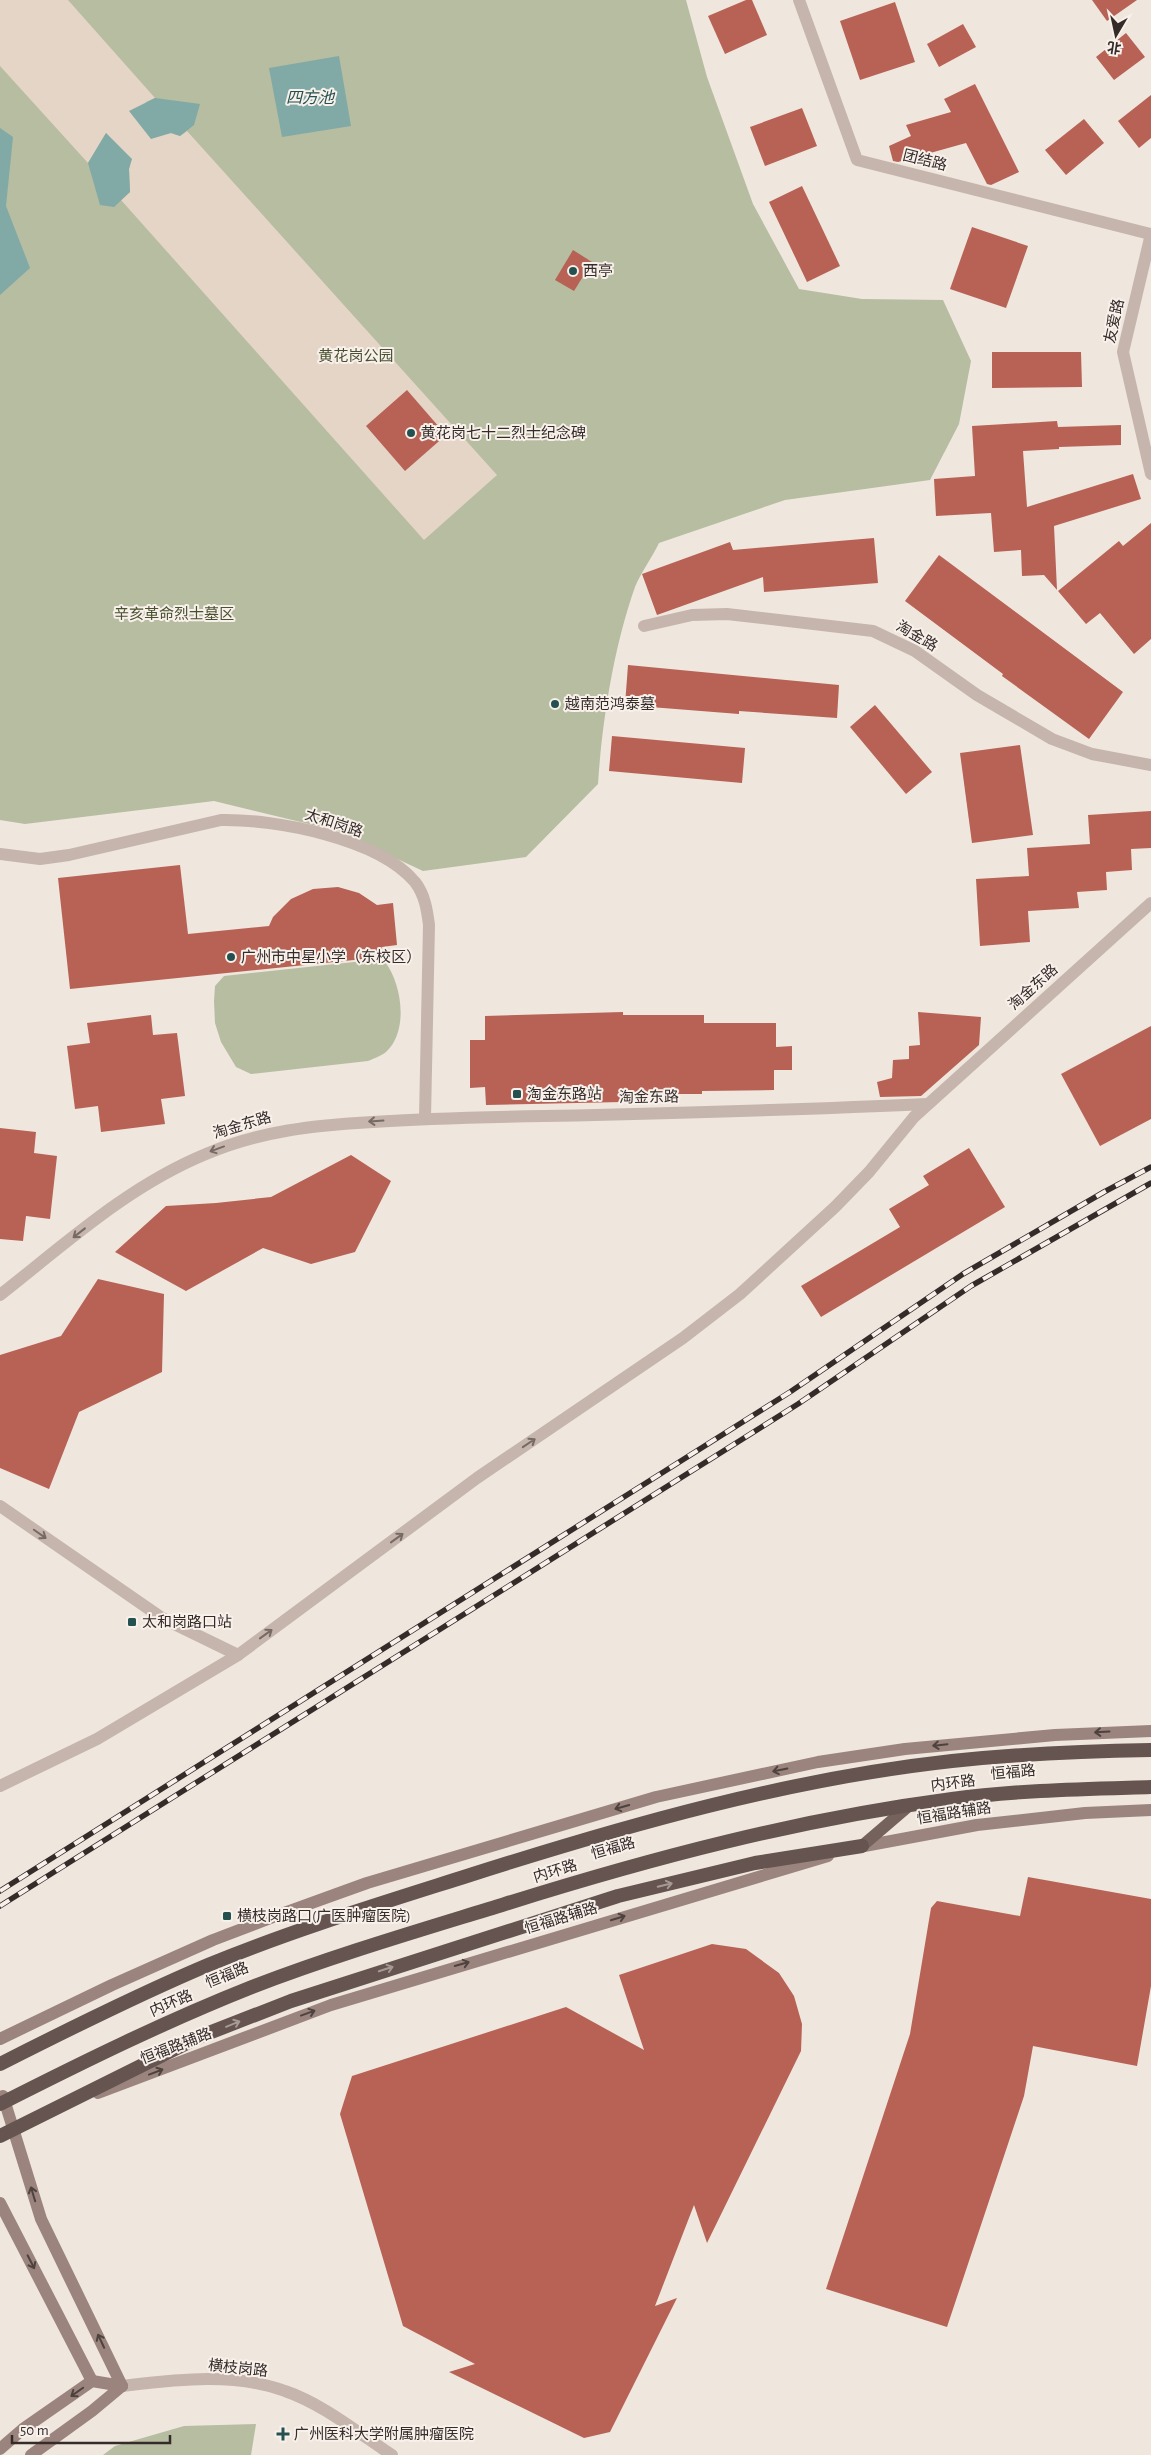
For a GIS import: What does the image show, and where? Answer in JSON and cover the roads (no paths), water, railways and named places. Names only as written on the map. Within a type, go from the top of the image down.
[{"type":"highway","name":"内环路","points":[[0,2065],[145,1992],[259,1946],[343,1916],[646,1821],[736,1799],[829,1780],[950,1761],[1071,1751],[1151,1750]]},
{"type":"highway","name":"内环路","points":[[1,2099],[145,2032],[254,1987],[441,1924],[687,1850],[845,1815],[954,1799],[1058,1789],[1151,1787]]},
{"type":"highway","points":[[0,2135],[201,2036],[291,2000],[618,1896],[755,1863],[862,1846]]},
{"type":"main road","points":[[0,2039],[146,1970],[281,1914],[367,1883],[656,1797],[818,1762],[905,1749],[1046,1735],[1151,1730]]},
{"type":"main road","name":"恒福路","points":[[0,2065],[170,1986],[280,1942],[518,1864],[686,1816],[778,1794],[925,1769],[1060,1756],[1151,1754]]},
{"type":"main road","name":"恒福路","points":[[1,2099],[154,2023],[246,1985],[364,1942],[595,1870],[701,1841],[781,1823],[916,1800],[1047,1785],[1151,1783]]},
{"type":"main road","points":[[862,1846],[916,1800]]},
{"type":"main road","name":"恒福路辅路","points":[[0,2135],[87,2097],[331,2005],[862,1846],[977,1825],[1085,1813],[1151,1810]]},
{"type":"main road","points":[[1,2099],[13,2128],[41,2220],[122,2386],[92,2411],[31,2455]]},
{"type":"main road","points":[[0,2203],[92,2381],[23,2429],[0,2449]]},
{"type":"main road","name":"横枝岗路","points":[[92,2381],[122,2386]]},
{"type":"street","name":"团结路","points":[[799,0],[857,160],[1151,234]]},
{"type":"street","name":"友爱路","points":[[1151,234],[1123,352],[1151,474]]},
{"type":"street","name":"淘金路","points":[[644,626],[692,615],[727,614],[874,631],[915,651],[977,695],[1052,739],[1092,754],[1151,765]]},
{"type":"street","name":"太和岗路","points":[[0,854],[40,859],[221,820],[240,820],[294,827],[324,834],[390,860],[416,884],[425,902],[429,925],[425,1118]]},
{"type":"street","name":"淘金东路","points":[[0,1295],[137,1189],[207,1153],[250,1138],[286,1129],[425,1118],[761,1111],[928,1104],[1151,903]]},
{"type":"street","points":[[0,1786],[97,1739],[238,1655],[477,1478],[684,1338],[740,1294],[835,1207],[870,1172],[914,1117],[928,1104]]},
{"type":"street","points":[[0,1506],[162,1618],[238,1655]]},
{"type":"street","name":"横枝岗路","points":[[122,2386],[170,2380],[236,2381],[284,2390],[308,2401],[392,2455]]},
{"type":"water","name":"四方池","points":[[339,56],[351,126],[282,137],[269,68]]},
{"type":"water","points":[[155,98],[200,104],[194,125],[180,136],[171,133],[151,139],[129,111]]},
{"type":"water","points":[[0,128],[13,137],[6,206],[30,268],[0,295]]},
{"type":"water","points":[[106,133],[132,159],[129,169],[130,192],[114,207],[100,205],[88,163]]},
{"type":"railway","points":[[0,1891],[790,1392],[963,1274],[1104,1192],[1151,1167]]},
{"type":"railway","points":[[0,1906],[798,1404],[971,1286],[1151,1183]]},
{"type":"place","name":"西亭","points":[[573,271]]},
{"type":"place","name":"黄花岗七十二烈士纪念碑","points":[[411,433]]},
{"type":"place","name":"越南范鸿泰墓","points":[[555,704]]},
{"type":"place","name":"广州市中星小学（东校区）","points":[[231,957]]},
{"type":"place","name":"淘金东路站","points":[[517,1094]]},
{"type":"place","name":"太和岗路口站","points":[[132,1622]]},
{"type":"place","name":"横枝岗路口(广医肿瘤医院)","points":[[227,1916]]},
{"type":"place","name":"广州医科大学附属肿瘤医院","points":[[283,2434]]},
{"type":"park label","name":"黄花岗公园","points":[[356,356]]},
{"type":"park label","name":"辛亥革命烈士墓区","points":[[174,614]]}]
